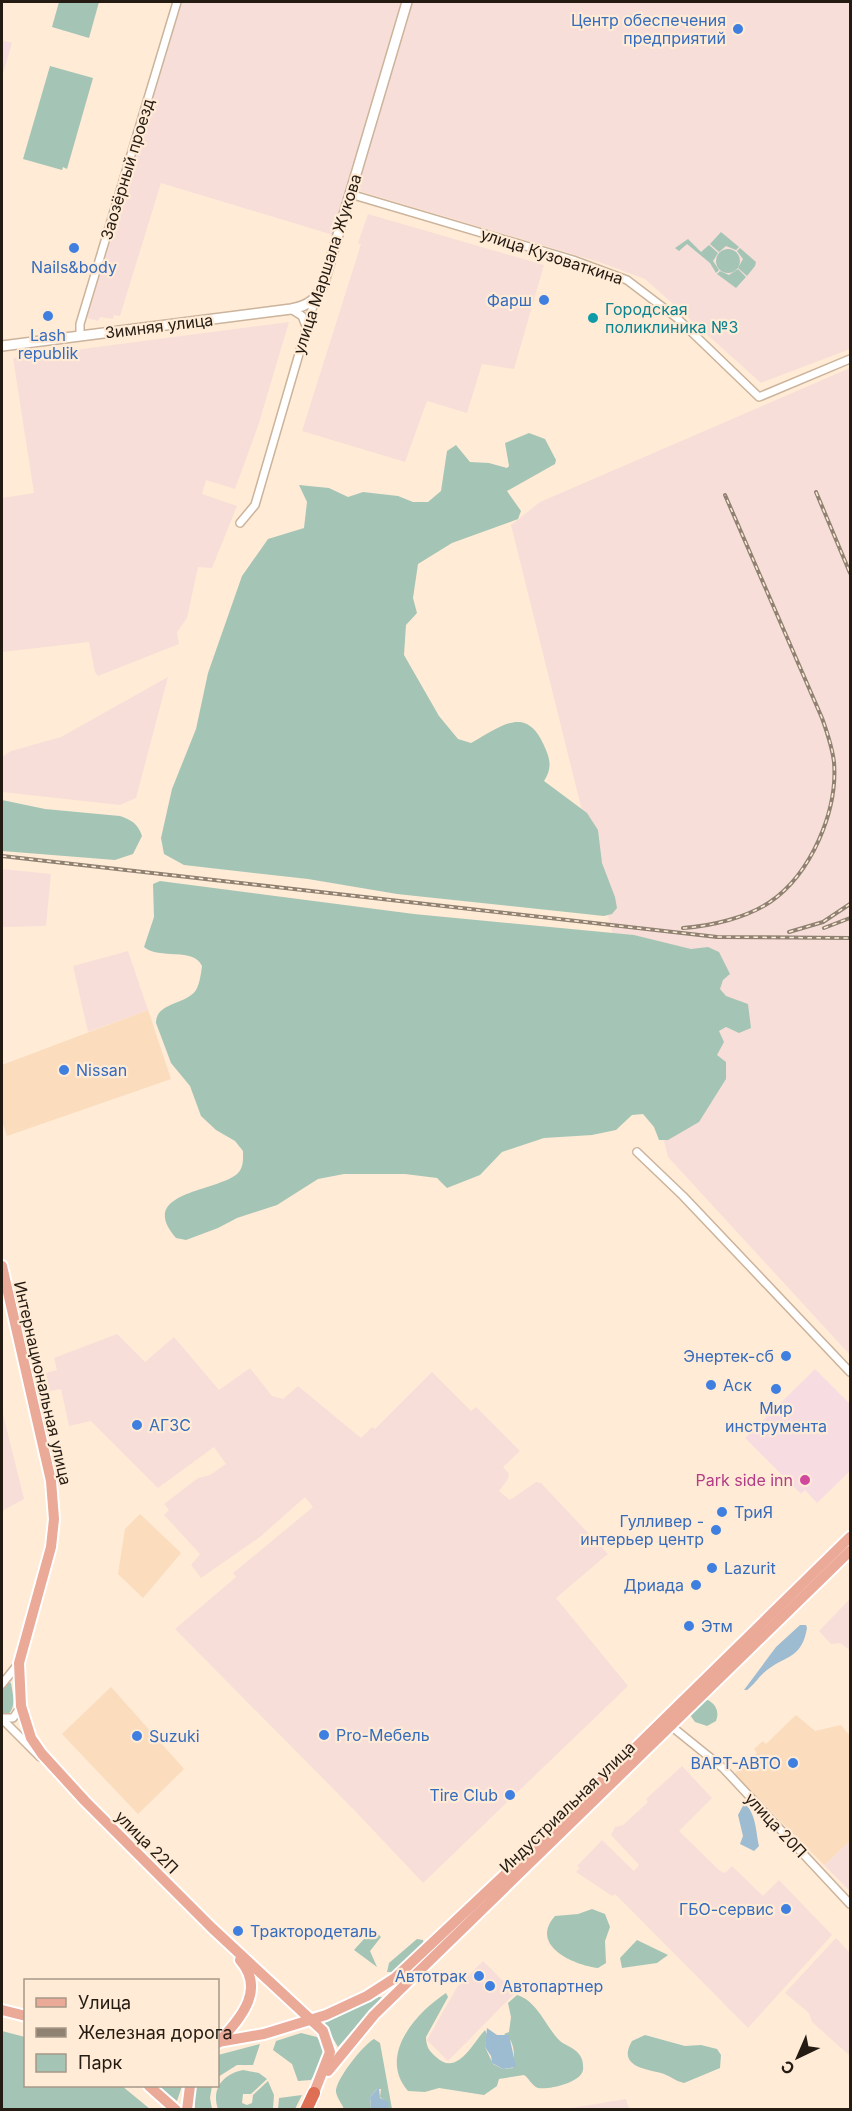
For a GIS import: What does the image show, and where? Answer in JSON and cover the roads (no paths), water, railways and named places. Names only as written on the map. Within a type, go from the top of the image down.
[{"type":"highway","points":[[305,2109],[314,2093]]},
{"type":"main road","name":"улица Маршала Жукова","points":[[315,299],[324,282],[407,2]]},
{"type":"main road","name":"Зимняя улица","points":[[2,346],[291,309],[305,306],[315,299]]},
{"type":"main road","name":"Интернациональная улица","points":[[2,1266],[51,1481],[54,1506],[51,1547],[19,1663],[18,1685],[21,1707],[36,1746],[62,1777]]},
{"type":"main road","name":"Индустриальная улица","points":[[219,2043],[264,2034],[311,2020],[367,1996],[412,1964],[850,1537]]},
{"type":"main road","name":"Индустриальная улица","points":[[314,2093],[340,2053],[374,2015],[850,1551]]},
{"type":"main road","name":"улица 22П","points":[[62,1777],[212,1928],[311,2020],[326,2037],[330,2052],[314,2093]]},
{"type":"main road","name":"улица 22П","points":[[212,1928],[248,1971],[252,1985],[247,2008],[219,2042]]},
{"type":"main road","points":[[2,2010],[24,2016]]},
{"type":"main road","points":[[151,2087],[176,2109]]},
{"type":"main road","points":[[188,2109],[190,2087]]},
{"type":"street","name":"Заозёрный проезд","points":[[80,336],[80,324],[177,2]]},
{"type":"street","name":"улица Кузоваткина","points":[[350,194],[593,266],[627,280],[677,318],[759,397],[850,359]]},
{"type":"street","name":"улица Маршала Жукова","points":[[240,523],[255,506],[315,299]]},
{"type":"street","points":[[291,309],[310,315]]},
{"type":"street","points":[[291,309],[302,316],[306,326]]},
{"type":"street","points":[[637,1152],[683,1196],[850,1372]]},
{"type":"street","points":[[4,1681],[19,1663]]},
{"type":"street","points":[[4,1681],[13,1678],[18,1685]]},
{"type":"street","points":[[2,1718],[14,1718],[21,1707]]},
{"type":"street","points":[[2,1718],[62,1777]]},
{"type":"street","name":"улица 20П","points":[[671,1726],[688,1743],[723,1768],[850,1904]]},
{"type":"water","points":[[800,1625],[806,1625],[807,1628],[805,1638],[797,1651],[767,1670],[750,1688],[744,1690],[776,1647]]},
{"type":"water","points":[[744,1804],[751,1812],[755,1823],[759,1846],[754,1851],[740,1844],[743,1836],[738,1815]]},
{"type":"water","points":[[487,2028],[497,2035],[509,2035],[516,2067],[503,2069],[492,2063],[491,2056],[485,2047]]},
{"type":"water","points":[[379,2087],[380,2098],[389,2102],[388,2109],[371,2109],[370,2097]]},
{"type":"railway","points":[[816,492],[850,573]]},
{"type":"railway","points":[[683,928],[739,917],[761,908],[785,890],[798,875],[819,840],[831,801],[834,781],[833,756],[822,718],[725,495]]},
{"type":"railway","points":[[2,856],[717,937],[850,938]]},
{"type":"railway","points":[[789,932],[823,922],[850,904]]},
{"type":"railway","points":[[824,928],[850,918]]},
{"type":"place","name":"Центр обеспечения предприятий","points":[[738,29]]},
{"type":"place","name":"Nails&body","points":[[74,248]]},
{"type":"place","name":"Фарш","points":[[544,300]]},
{"type":"place","name":"Lash republik","points":[[48,316]]},
{"type":"place","name":"Городская поликлиника №3","points":[[593,318]]},
{"type":"place","name":"Nissan","points":[[64,1070]]},
{"type":"place","name":"Энертек-сб","points":[[786,1356]]},
{"type":"place","name":"Аск","points":[[711,1385]]},
{"type":"place","name":"Мир инструмента","points":[[776,1389]]},
{"type":"place","name":"АГЗС","points":[[137,1425]]},
{"type":"place","name":"Park side inn","points":[[805,1480]]},
{"type":"place","name":"ТриЯ","points":[[722,1512]]},
{"type":"place","name":"Гулливер - интерьер центр","points":[[716,1530]]},
{"type":"place","name":"Lazurit","points":[[712,1568]]},
{"type":"place","name":"Дриада","points":[[696,1585]]},
{"type":"place","name":"Этм","points":[[689,1626]]},
{"type":"place","name":"Pro-Мебель","points":[[324,1735]]},
{"type":"place","name":"Suzuki","points":[[137,1736]]},
{"type":"place","name":"ВАРТ-АВТО","points":[[793,1763]]},
{"type":"place","name":"Tire Club","points":[[510,1795]]},
{"type":"place","name":"ГБО-сервис","points":[[786,1909]]},
{"type":"place","name":"Трактородеталь","points":[[238,1931]]},
{"type":"place","name":"Автотрак","points":[[479,1976]]},
{"type":"place","name":"Автопартнер","points":[[490,1986]]}]
